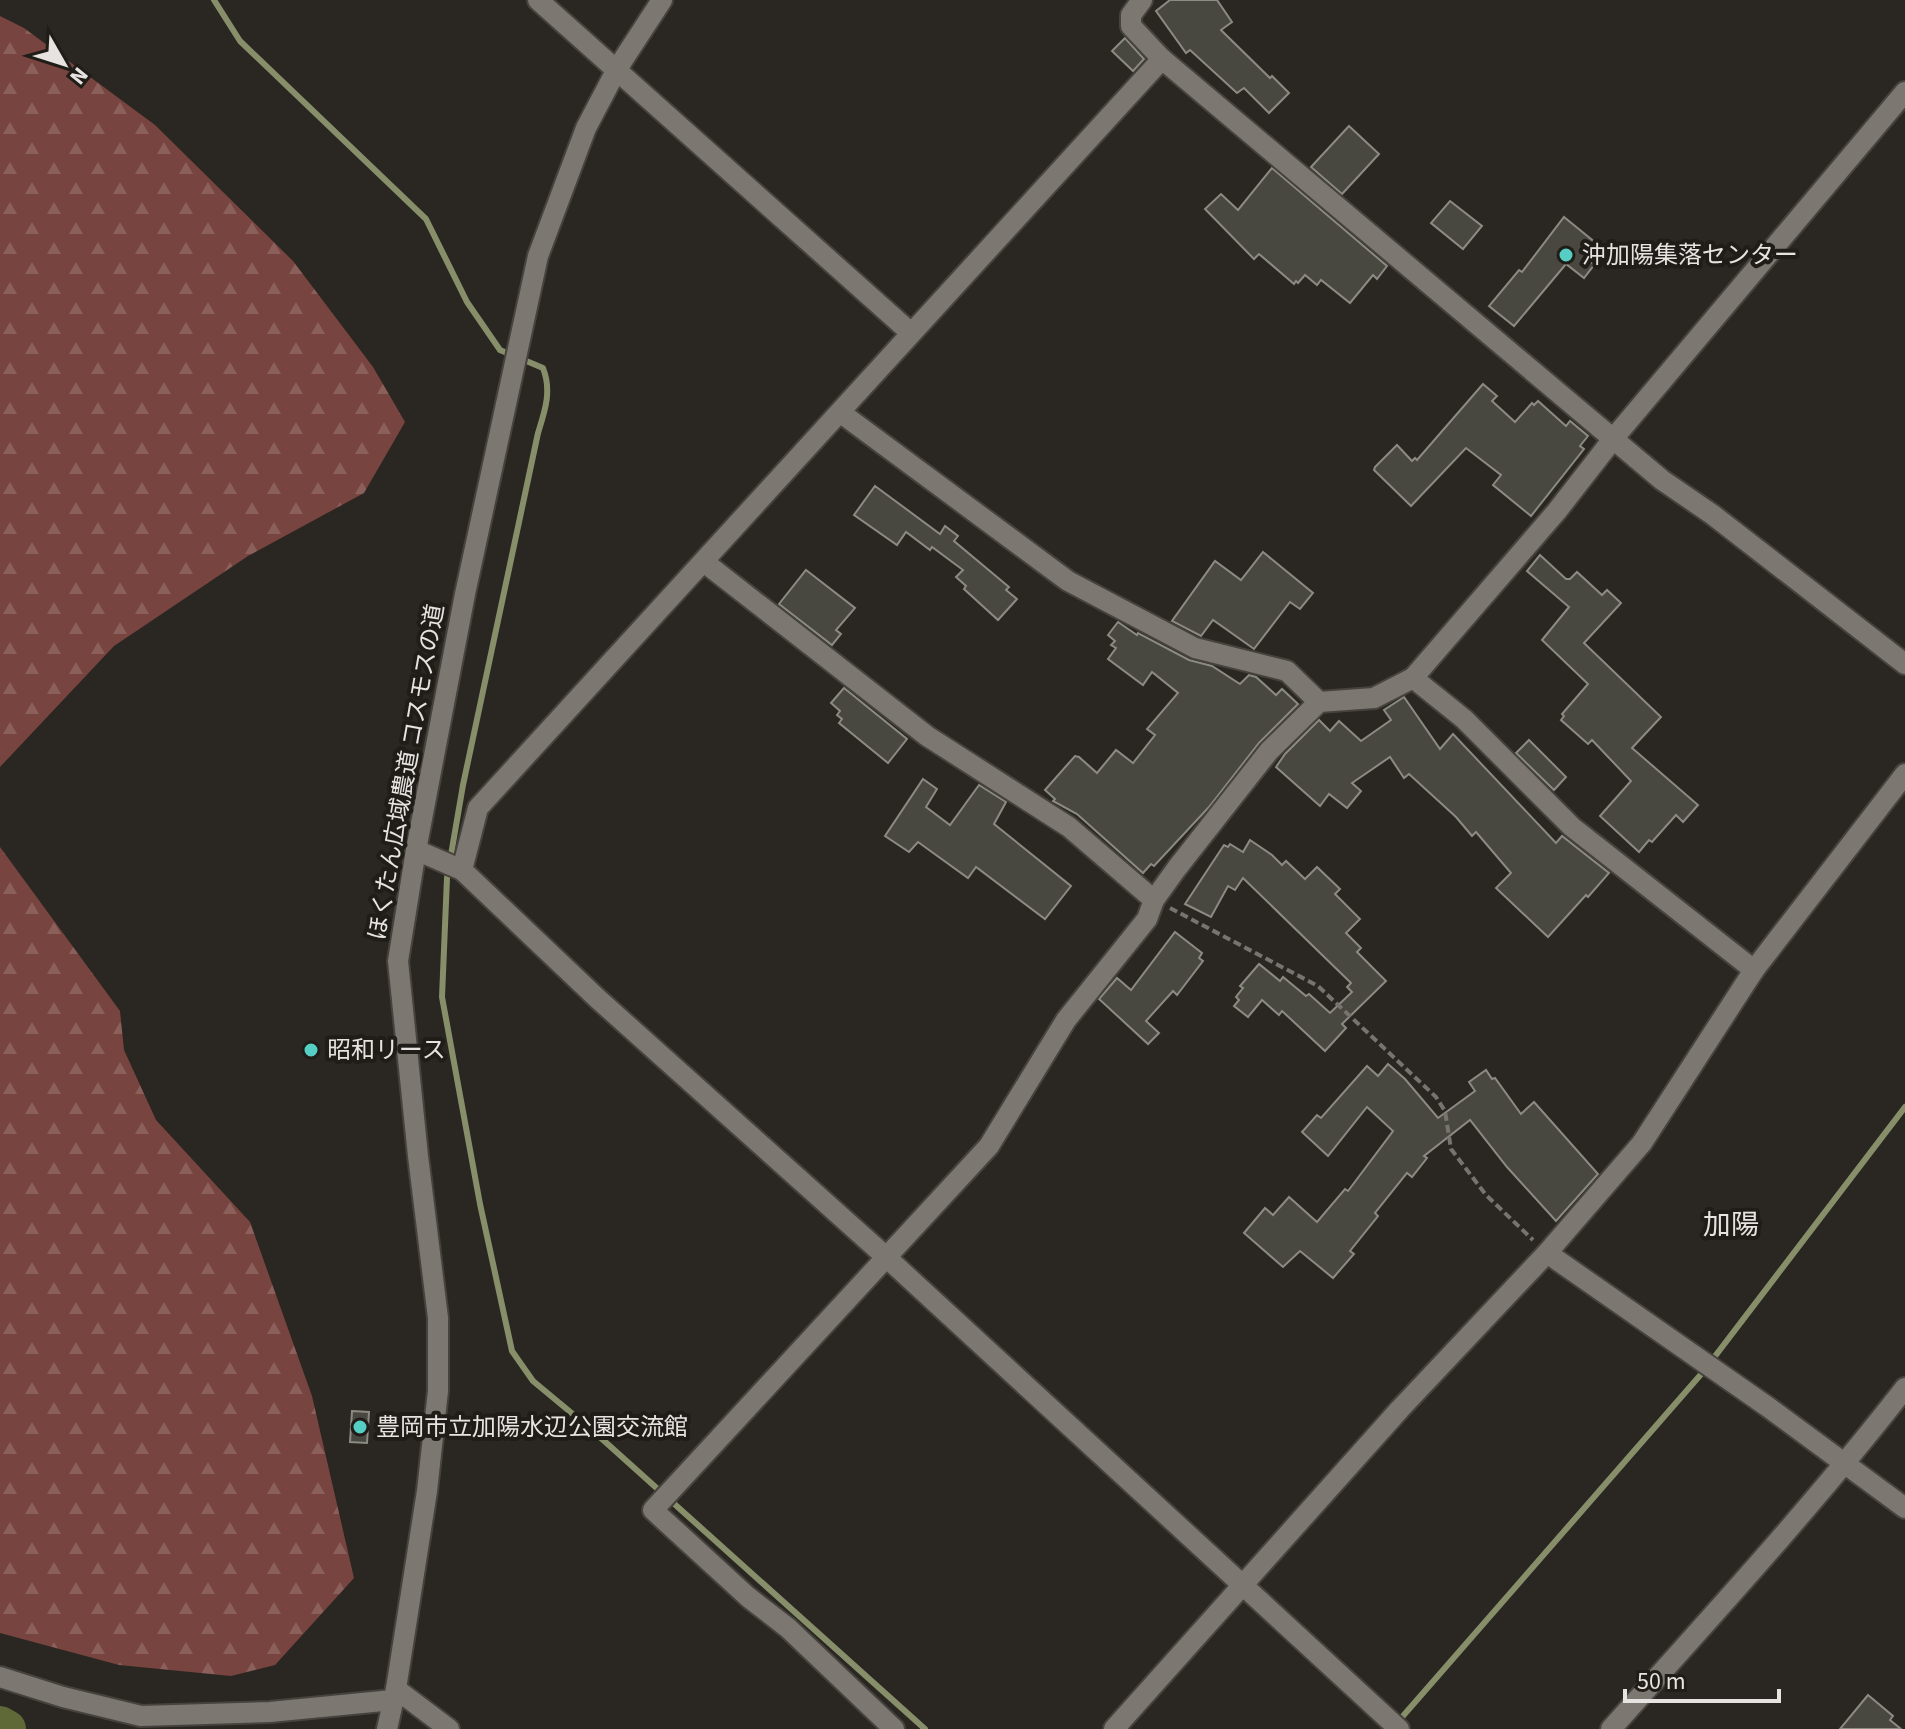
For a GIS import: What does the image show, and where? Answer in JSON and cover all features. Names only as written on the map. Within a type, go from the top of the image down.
[{"type":"street","points":[[538,0],[911,333]]},
{"type":"street","name":"ほくたん広域農道 コスモスの道","points":[[387,1729],[427,1491],[438,1391],[438,1318],[398,961],[465,594],[538,256],[586,128],[617,69],[662,0]]},
{"type":"street","points":[[1142,0],[1131,15],[1131,26],[1162,59],[1662,480],[1713,515],[1905,664]]},
{"type":"street","points":[[462,870],[478,808],[1162,59]]},
{"type":"street","points":[[894,1729],[788,1628],[748,1597],[653,1510],[989,1146],[1066,1020],[1147,919],[1154,900],[1269,751],[1319,702],[1374,698],[1413,678],[1557,511],[1613,439],[1905,92]]},
{"type":"street","points":[[841,413],[1068,581],[1195,648],[1287,671],[1319,702]]},
{"type":"street","points":[[704,562],[927,736],[1069,827],[1154,900]]},
{"type":"street","points":[[1413,678],[1464,719],[1572,827],[1754,970]]},
{"type":"street","points":[[1114,1729],[1400,1409],[1547,1253],[1642,1143],[1754,970],[1905,774]]},
{"type":"street","points":[[416,850],[462,870],[598,999],[885,1256],[1399,1729]]},
{"type":"street","points":[[1547,1253],[1905,1508]]},
{"type":"street","points":[[1611,1729],[1845,1464],[1905,1388]]},
{"type":"street","points":[[0,1677],[63,1697],[141,1716],[270,1712],[394,1694],[449,1729]]},
{"type":"path","points":[[1154,900],[1270,958],[1318,986],[1436,1097],[1445,1111],[1451,1149],[1486,1195],[1547,1253]]},
{"type":"green space","points":[[0,16],[24,28],[155,125],[293,261],[373,367],[405,422],[364,493],[248,556],[114,646],[0,767]]},
{"type":"green space","points":[[0,847],[120,1011],[124,1050],[156,1120],[250,1222],[312,1396],[354,1578],[275,1665],[231,1676],[119,1665],[0,1633]]},
{"type":"building","points":[[1170,0],[1217,0],[1232,22],[1221,30],[1289,93],[1269,113],[1244,88],[1237,93],[1190,50],[1186,53],[1156,11]]},
{"type":"building","points":[[1125,38],[1144,59],[1133,71],[1112,51]]},
{"type":"building","points":[[1349,126],[1379,154],[1342,194],[1311,167]]},
{"type":"building","points":[[1272,168],[1387,266],[1377,279],[1373,275],[1350,303],[1321,280],[1317,285],[1305,275],[1294,284],[1259,254],[1254,259],[1205,209],[1221,194],[1238,210]]},
{"type":"building","points":[[1450,201],[1482,226],[1463,249],[1431,223]]},
{"type":"building","name":"沖加陽集落センター","points":[[1564,217],[1602,248],[1584,278],[1566,264],[1514,326],[1489,306],[1519,270],[1522,272]]},
{"type":"building","points":[[1483,384],[1497,396],[1492,401],[1515,422],[1532,403],[1534,405],[1538,401],[1566,426],[1570,421],[1588,436],[1580,446],[1584,449],[1531,516],[1493,485],[1501,475],[1466,448],[1411,506],[1374,470],[1375,467],[1397,445],[1412,461],[1417,460]]},
{"type":"building","points":[[875,486],[940,534],[945,526],[958,536],[954,541],[1009,587],[1006,590],[1017,599],[998,620],[964,589],[966,586],[956,577],[963,570],[932,547],[930,550],[906,532],[897,545],[854,515]]},
{"type":"building","points":[[1263,552],[1313,593],[1300,609],[1290,602],[1254,649],[1213,620],[1201,636],[1172,621],[1215,561],[1241,580]]},
{"type":"building","points":[[1540,555],[1566,579],[1577,572],[1602,595],[1607,590],[1621,603],[1584,643],[1661,717],[1632,748],[1698,805],[1683,822],[1676,815],[1639,852],[1600,816],[1631,781],[1592,740],[1588,744],[1561,720],[1562,714],[1588,684],[1542,640],[1569,607],[1527,571]]},
{"type":"building","points":[[806,570],[855,608],[836,630],[841,634],[832,645],[779,604]]},
{"type":"building","points":[[1118,622],[1137,635],[1189,660],[1212,666],[1240,684],[1249,675],[1256,677],[1276,695],[1282,689],[1298,704],[1259,743],[1209,807],[1154,866],[1151,864],[1143,873],[1077,814],[1053,801],[1055,799],[1045,790],[1075,756],[1097,773],[1116,750],[1133,763],[1155,735],[1147,729],[1178,693],[1152,672],[1143,685],[1108,659],[1116,648],[1111,645],[1115,641],[1108,635]]},
{"type":"building","points":[[844,688],[907,739],[888,763],[839,723],[842,719],[837,715],[840,711],[831,703]]},
{"type":"building","points":[[1404,697],[1440,749],[1453,734],[1556,843],[1562,836],[1609,873],[1548,937],[1496,888],[1511,873],[1476,832],[1472,836],[1409,774],[1404,778],[1390,757],[1352,783],[1361,791],[1347,808],[1329,794],[1320,806],[1276,767],[1319,720],[1330,731],[1339,721],[1361,741],[1391,720],[1384,710]]},
{"type":"building","points":[[1529,740],[1566,777],[1554,790],[1516,753]]},
{"type":"building","points":[[923,779],[937,789],[926,807],[950,825],[979,785],[1006,802],[994,824],[1071,886],[1045,919],[976,867],[968,878],[918,842],[909,852],[885,836]]},
{"type":"building","points":[[1250,840],[1282,865],[1286,861],[1305,879],[1317,867],[1340,889],[1335,894],[1360,919],[1346,933],[1361,948],[1357,952],[1386,981],[1342,1024],[1346,1028],[1325,1051],[1282,1011],[1279,1015],[1262,1000],[1248,1017],[1234,1006],[1243,988],[1240,986],[1259,964],[1280,981],[1283,977],[1306,996],[1309,994],[1330,1013],[1352,992],[1347,987],[1351,983],[1243,878],[1235,890],[1228,886],[1211,917],[1185,904],[1224,845],[1228,847],[1230,844],[1243,852]]},
{"type":"building","points":[[1175,932],[1202,953],[1199,958],[1203,961],[1177,995],[1173,991],[1146,1021],[1159,1033],[1148,1044],[1099,999],[1117,978],[1131,990]]},
{"type":"building","points":[[1388,1064],[1438,1118],[1475,1091],[1469,1082],[1486,1070],[1521,1114],[1534,1102],[1598,1174],[1556,1221],[1470,1120],[1424,1156],[1427,1158],[1412,1177],[1407,1173],[1350,1251],[1354,1254],[1333,1278],[1300,1251],[1283,1267],[1244,1233],[1265,1208],[1273,1215],[1289,1197],[1317,1222],[1345,1189],[1348,1191],[1393,1131],[1367,1107],[1328,1156],[1302,1132],[1317,1115],[1321,1118],[1367,1066],[1378,1076]]},
{"type":"building","name":"豊岡市立加陽水辺公園交流館","points":[[352,1411],[369,1412],[367,1443],[350,1442]]},
{"type":"building","points":[[1868,1695],[1893,1716],[1890,1720],[1901,1729],[1840,1729]]},
{"type":"waterway","points":[[214,0],[240,41],[426,219],[467,302],[500,350],[543,368],[546,376],[545,409],[463,785],[447,878],[442,997],[480,1204],[512,1351],[533,1381],[592,1430],[925,1729]]},
{"type":"waterway","points":[[1396,1724],[1703,1372],[1905,1107]]},
{"type":"waterway","points":[[0,1725],[7,1729]]},
{"type":"place","name":"沖加陽集落センター","points":[[1566,255]]},
{"type":"place","name":"昭和リース","points":[[311,1050]]},
{"type":"place","name":"豊岡市立加陽水辺公園交流館","points":[[360,1427]]},
{"type":"district","name":"加陽","points":[[1731,1224]]}]
